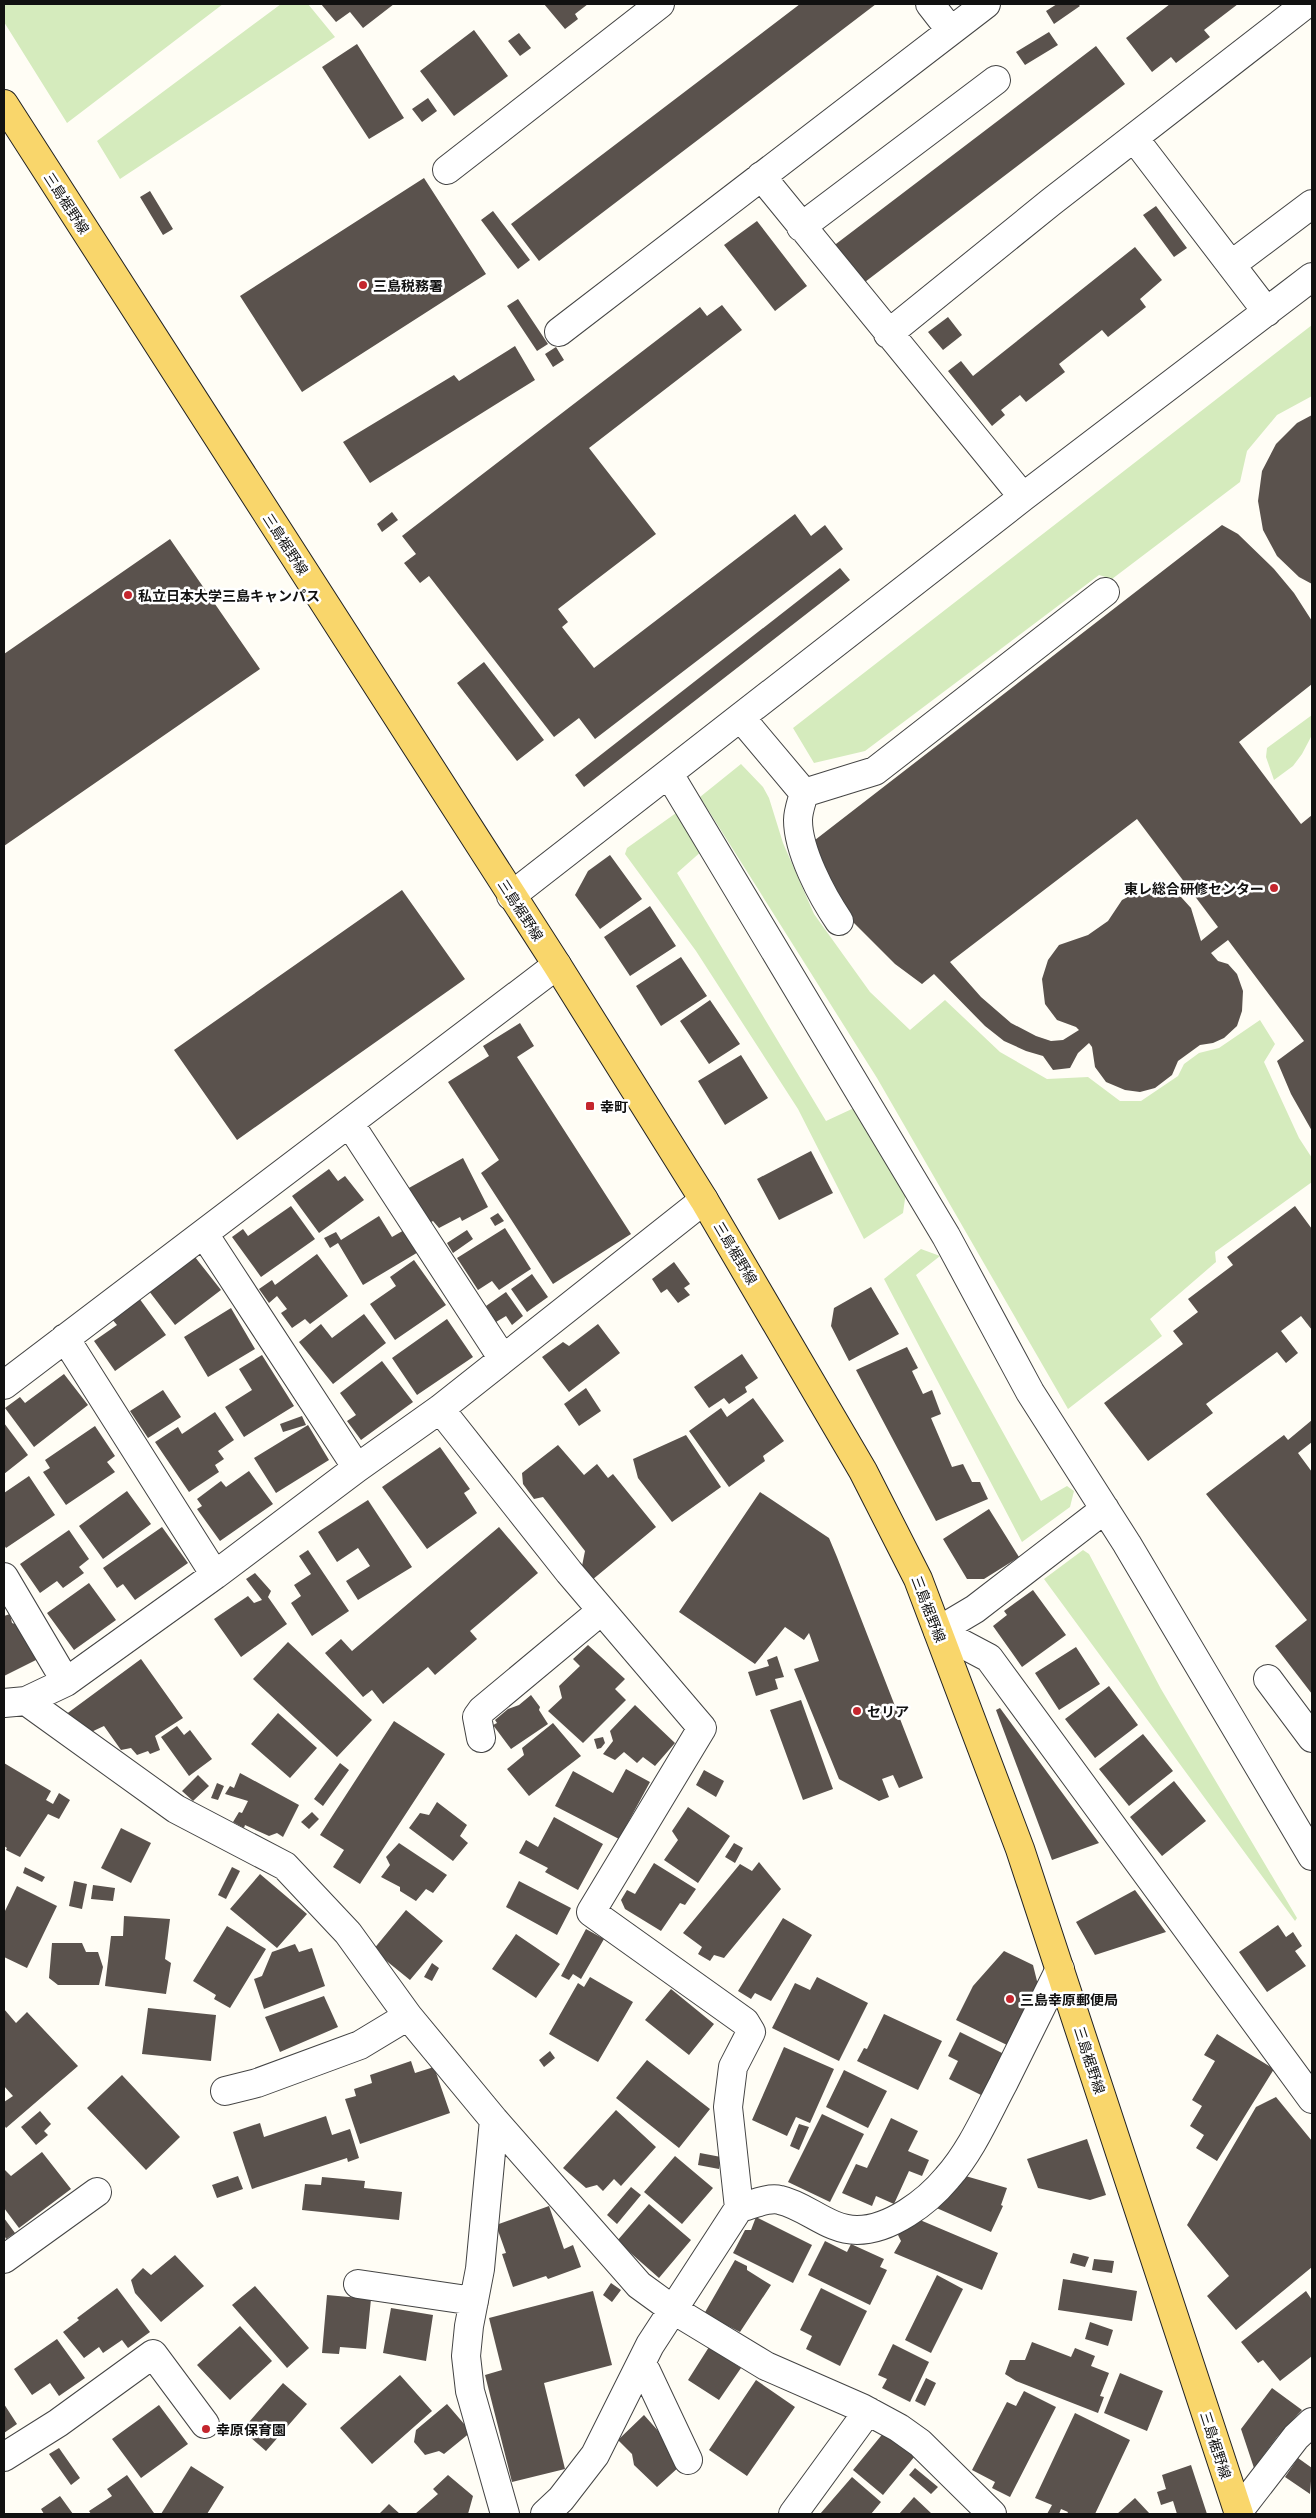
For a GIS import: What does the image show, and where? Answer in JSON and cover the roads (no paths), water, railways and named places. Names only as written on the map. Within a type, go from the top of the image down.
[{"type":"main road","name":"三島裾野線","points":[[4,104],[557,966],[704,1200],[863,1471],[918,1579],[1020,1850],[1238,2513]]},
{"type":"street","points":[[447,170],[660,4]]},
{"type":"street","points":[[930,4],[951,31]]},
{"type":"street","points":[[559,332],[986,4]]},
{"type":"street","points":[[888,334],[1306,4]]},
{"type":"street","points":[[801,227],[996,80]]},
{"type":"street","points":[[1134,138],[1267,312]]},
{"type":"street","points":[[761,176],[1023,498]]},
{"type":"street","points":[[1232,265],[1312,204]]},
{"type":"street","points":[[512,896],[1023,498],[1312,277]]},
{"type":"street","points":[[804,793],[874,771],[1105,592]]},
{"type":"street","points":[[741,718],[804,793]]},
{"type":"street","points":[[669,774],[946,1236],[1030,1392],[1105,1509],[1312,1856]]},
{"type":"street","points":[[804,793],[798,819],[804,847],[815,879],[839,921]]},
{"type":"street","points":[[4,1384],[557,966]]},
{"type":"street","points":[[350,1124],[503,1359]]},
{"type":"street","points":[[15,1702],[66,1682],[215,1575],[357,1468],[440,1409],[704,1200]]},
{"type":"street","points":[[204,1234],[357,1468]]},
{"type":"street","points":[[64,1338],[215,1575]]},
{"type":"street","points":[[440,1409],[512,1502],[601,1611],[702,1728],[591,1912],[745,2022],[751,2032],[733,2067],[728,2107],[739,2208],[672,2309],[640,2366],[595,2455],[561,2499],[545,2514]]},
{"type":"street","points":[[938,1631],[975,1608],[1105,1509]]},
{"type":"street","points":[[4,1577],[66,1682]]},
{"type":"street","points":[[481,1738],[477,1717],[482,1710],[601,1611]]},
{"type":"street","points":[[938,1631],[989,1658],[1307,2081]]},
{"type":"street","points":[[1268,1679],[1312,1738]]},
{"type":"street","points":[[15,1702],[176,1809],[285,1866],[348,1933],[408,2016],[494,2120],[639,2285],[672,2309],[766,2366],[868,2411],[899,2428],[920,2443],[992,2514]]},
{"type":"street","points":[[739,2208],[779,2200],[835,2226],[857,2230],[875,2227],[898,2218],[923,2201],[946,2180],[961,2161],[1060,1969]]},
{"type":"street","points":[[225,2091],[257,2083],[360,2045],[408,2016]]},
{"type":"street","points":[[494,2120],[480,2270],[466,2356],[470,2391],[505,2514]]},
{"type":"street","points":[[4,2259],[97,2192]]},
{"type":"street","points":[[358,2284],[474,2301]]},
{"type":"street","points":[[4,2457],[58,2423],[153,2354],[205,2424]]},
{"type":"street","points":[[640,2366],[646,2371],[688,2460]]},
{"type":"street","points":[[793,2514],[868,2411]]},
{"type":"street","points":[[1238,2513],[1296,2437],[1312,2422]]},
{"type":"place","name":"三島税務署","points":[[363,285]]},
{"type":"place","name":"私立日本大学三島キャンパス","points":[[128,595]]},
{"type":"place","name":"東レ総合研修センター","points":[[1274,888]]},
{"type":"place","name":"幸町","points":[[590,1106]]},
{"type":"place","name":"セリア","points":[[857,1711]]},
{"type":"place","name":"三島幸原郵便局","points":[[1010,1999]]},
{"type":"place","name":"幸原保育園","points":[[206,2429]]}]
